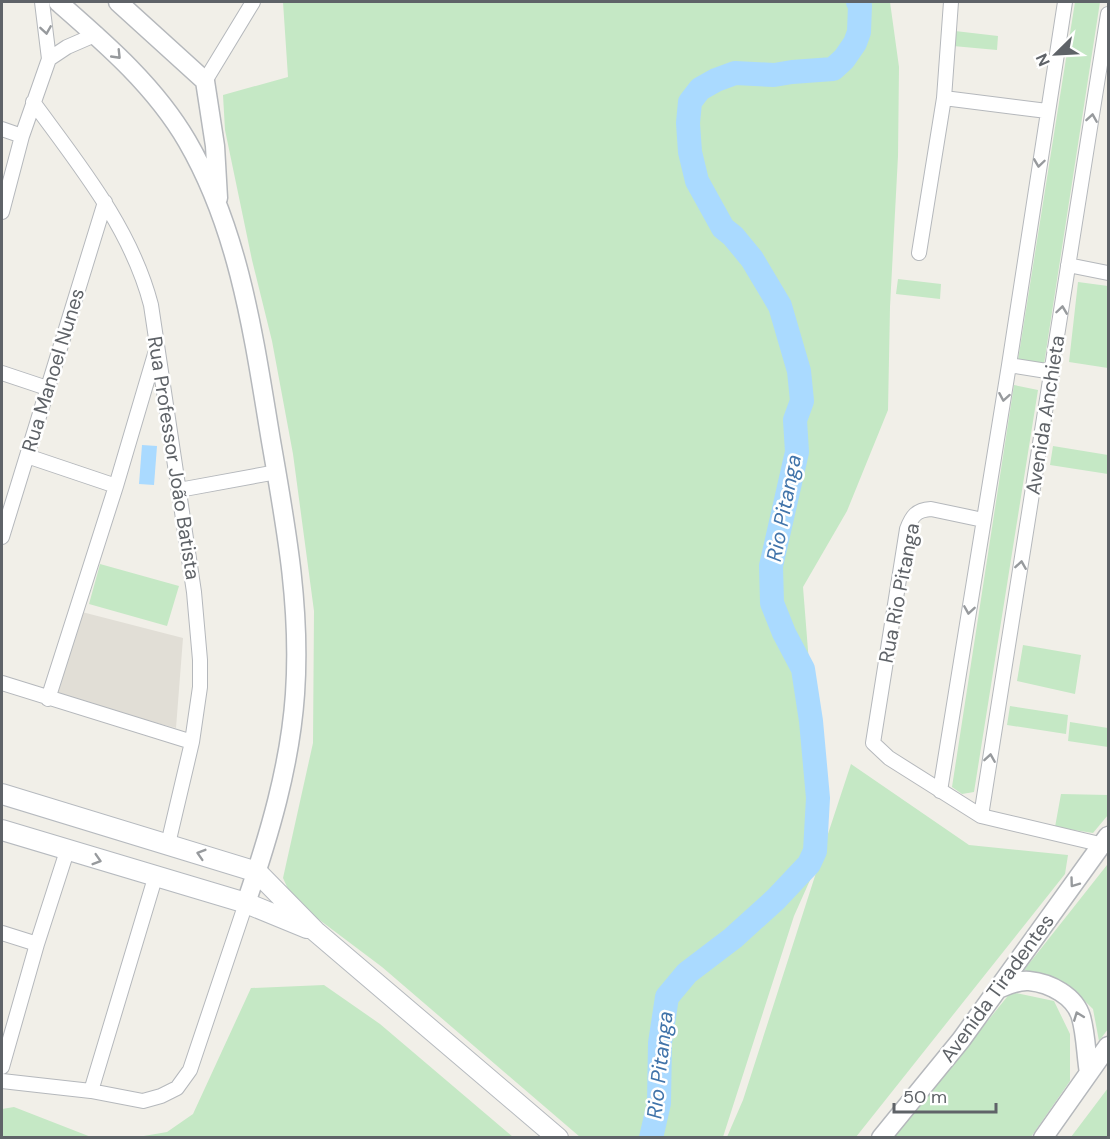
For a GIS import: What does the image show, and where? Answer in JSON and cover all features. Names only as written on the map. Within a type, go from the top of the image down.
[{"type":"main road","points":[[2,794],[257,872],[315,931],[558,1137]]},
{"type":"main road","points":[[2,830],[155,878],[246,903],[315,931]]},
{"type":"street","points":[[2,212],[22,136],[49,59],[42,2]]},
{"type":"street","points":[[2,1081],[91,1091],[144,1101],[161,1096],[182,1083],[194,1059],[277,806],[286,763],[297,665],[297,617],[292,566],[252,326],[218,206],[187,142],[153,94],[97,34],[58,2]]},
{"type":"street","points":[[118,2],[205,81],[215,146],[218,206]]},
{"type":"street","points":[[205,81],[254,2]]},
{"type":"street","points":[[919,253],[944,98],[951,2]]},
{"type":"street","points":[[1065,2],[940,791],[981,816],[1106,842]]},
{"type":"street","name":"Avenida Anchieta","points":[[981,816],[1108,14]]},
{"type":"street","points":[[49,59],[97,34]]},
{"type":"street","points":[[944,98],[1047,111]]},
{"type":"street","name":"Rua Professor João Batista","points":[[33,102],[105,202],[146,285],[151,305],[194,592],[200,660],[200,687],[192,742],[168,844]]},
{"type":"street","points":[[187,142],[200,139],[211,116]]},
{"type":"street","points":[[2,129],[22,136]]},
{"type":"street","name":"Rua Manoel Nunes","points":[[2,537],[105,202]]},
{"type":"street","points":[[1068,265],[1108,273]]},
{"type":"street","points":[[48,699],[157,349]]},
{"type":"street","points":[[1009,365],[1053,372]]},
{"type":"street","points":[[2,373],[47,388]]},
{"type":"street","points":[[27,456],[116,486]]},
{"type":"street","points":[[179,490],[277,472]]},
{"type":"street","name":"Rua Rio Pitanga","points":[[940,791],[883,753],[873,743],[907,529],[911,520],[922,510],[931,509],[983,520]]},
{"type":"street","points":[[2,683],[192,742]]},
{"type":"street","name":"Avenida Tiradentes","points":[[881,1137],[961,1040],[1106,842]]},
{"type":"street","points":[[2,1067],[6,1031],[67,851]]},
{"type":"street","points":[[91,1091],[155,878]]},
{"type":"street","points":[[2,933],[37,944]]},
{"type":"street","points":[[998,989],[1017,982],[1031,981],[1061,992],[1072,1002],[1080,1016],[1089,1073]]},
{"type":"street","points":[[1043,1137],[1108,1046]]},
{"type":"shaded area","points":[[82,612],[183,638],[176,728],[54,696]]},
{"type":"green space","points":[[283,2],[890,2],[899,67],[898,156],[890,307],[888,410],[847,511],[803,587],[809,663],[824,758],[823,849],[851,764],[969,845],[1068,855],[1065,874],[856,1137],[727,1137],[743,1100],[823,851],[794,916],[723,1137],[580,1137],[382,967],[293,900],[283,878],[313,743],[314,611],[293,454],[272,341],[252,260],[225,130],[223,95],[288,77]]},
{"type":"green space","points":[[1075,2],[1100,2],[1044,364],[1018,360]]},
{"type":"green space","points":[[955,31],[998,36],[997,50],[953,46]]},
{"type":"green space","points":[[898,279],[941,284],[940,299],[896,294]]},
{"type":"green space","points":[[1078,282],[1108,286],[1108,368],[1069,362]]},
{"type":"green space","points":[[1014,385],[1038,390],[974,792],[962,794],[952,787]]},
{"type":"green space","points":[[1053,446],[1108,455],[1108,474],[1050,465]]},
{"type":"green space","points":[[100,564],[179,586],[167,626],[89,604]]},
{"type":"green space","points":[[1023,645],[1081,655],[1075,694],[1017,681]]},
{"type":"green space","points":[[1010,706],[1068,715],[1066,734],[1007,725]]},
{"type":"green space","points":[[1070,722],[1108,728],[1108,747],[1068,741]]},
{"type":"green space","points":[[1061,794],[1108,795],[1108,815],[1093,833],[1055,827]]},
{"type":"green space","points":[[1107,865],[1108,1029],[1099,1041],[1093,1009],[1069,986],[1024,970]]},
{"type":"green space","points":[[324,985],[380,1024],[513,1137],[138,1137],[167,1132],[193,1114],[251,988]]},
{"type":"green space","points":[[1011,992],[1054,1001],[1070,1034],[1070,1081],[1031,1137],[893,1138]]},
{"type":"green space","points":[[1108,1088],[1108,1137],[1071,1137]]},
{"type":"green space","points":[[14,1107],[91,1137],[2,1137],[2,1109]]},
{"type":"water","points":[[142,445],[157,446],[154,485],[139,484]]},
{"type":"waterway","name":"Rio Pitanga","points":[[651,1138],[659,1103],[660,1043],[667,997],[687,973],[733,938],[776,899],[809,864],[815,851],[818,798],[811,721],[803,669],[784,633],[772,603],[771,566],[797,452],[795,420],[802,401],[799,371],[780,306],[752,259],[733,236],[723,228],[697,181],[690,152],[688,123],[690,102],[700,89],[735,73],[774,75],[833,69],[844,59],[855,43],[859,32],[860,5],[858,2]]}]
